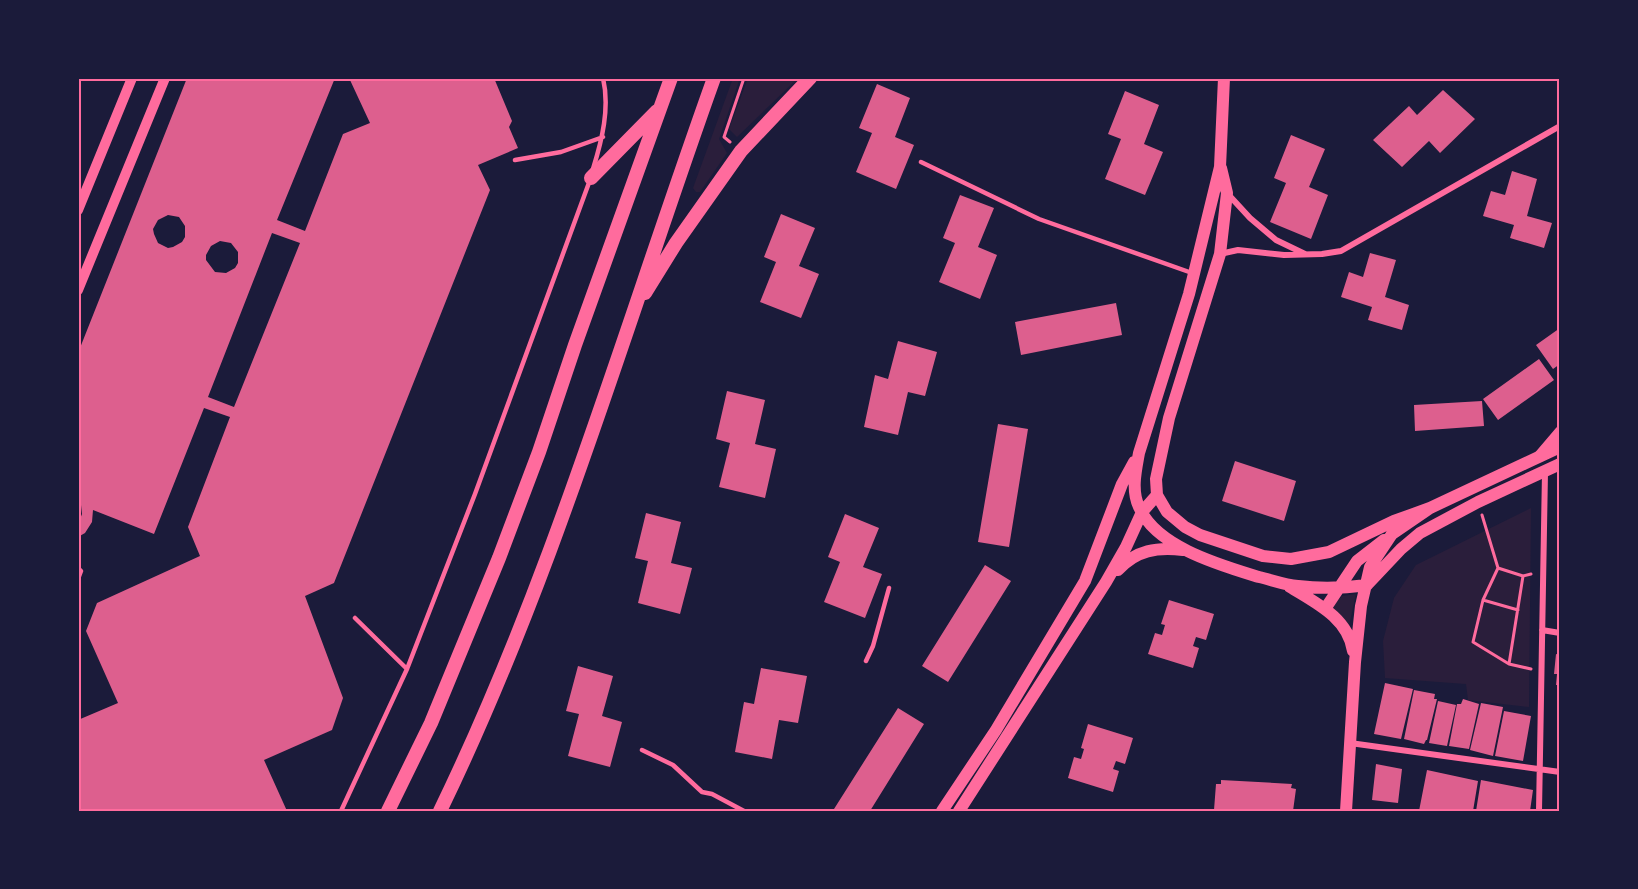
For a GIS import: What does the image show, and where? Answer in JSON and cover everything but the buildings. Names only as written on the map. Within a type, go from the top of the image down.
[{"type":"highway","points":[[388,811],[431,723],[499,558],[671,78]]},
{"type":"highway","points":[[441,810],[524,616],[590,441],[714,78]]},
{"type":"highway","points":[[633,313],[676,243],[741,151],[810,78]]},
{"type":"highway","points":[[591,178],[661,108]]},
{"type":"main road","points":[[1224,78],[1220,167],[1194,274],[1139,453],[1135,496],[1142,512],[1160,533],[1189,551],[1230,568],[1287,585],[1338,587],[1367,585],[1401,549],[1420,533],[1478,502],[1560,464]]},
{"type":"main road","points":[[1220,167],[1227,193],[1220,254],[1167,428],[1156,479],[1157,495],[1171,516],[1200,535],[1263,556],[1291,559],[1329,552],[1560,447]]},
{"type":"main road","points":[[1194,274],[1214,278]]},
{"type":"main road","points":[[942,811],[996,730],[1085,581],[1122,484],[1139,453]]},
{"type":"main road","points":[[959,811],[1106,582],[1142,512],[1157,495]]},
{"type":"main road","points":[[1325,609],[1357,561],[1430,508]]},
{"type":"main road","points":[[1346,811],[1355,662],[1361,606],[1370,567],[1392,534]]},
{"type":"main road","points":[[1106,582],[1132,557],[1143,552],[1167,548],[1189,551]]},
{"type":"main road","points":[[1287,585],[1336,618],[1352,643],[1355,662]]},
{"type":"street","points":[[78,210],[132,78]]},
{"type":"street","points":[[78,290],[165,78]]},
{"type":"street","points":[[1220,254],[1238,250],[1284,255],[1341,251],[1560,126]]},
{"type":"street","points":[[1227,193],[1250,218],[1276,240],[1306,255]]},
{"type":"street","points":[[1534,460],[1560,431]]},
{"type":"street","points":[[1539,811],[1545,472]]},
{"type":"street","points":[[1542,630],[1560,633]]},
{"type":"street","points":[[1350,743],[1560,772]]},
{"type":"lane","points":[[341,811],[407,669],[479,483],[591,178],[603,137],[606,90],[603,78]]},
{"type":"lane","points":[[515,160],[561,152],[603,137]]},
{"type":"lane","points":[[921,162],[1039,219],[1194,274]]},
{"type":"lane","points":[[78,568],[81,571],[78,579]]},
{"type":"lane","points":[[866,661],[873,646],[889,588]]},
{"type":"lane","points":[[355,618],[407,669]]},
{"type":"lane","points":[[642,750],[673,765],[702,792],[712,794],[744,811]]},
{"type":"path","points":[[741,151],[724,137],[744,78]]},
{"type":"path","points":[[1478,502],[1498,568],[1483,600],[1473,642],[1509,664],[1541,671]]},
{"type":"path","points":[[1498,568],[1523,576],[1543,571]]},
{"type":"path","points":[[1509,664],[1523,576]]},
{"type":"path","points":[[1483,600],[1518,610]]},
{"type":"shaded area","points":[[733,78],[740,78],[719,139],[727,153],[700,192],[696,192],[693,188]]},
{"type":"shaded area","points":[[748,78],[798,78],[737,137],[729,129]]},
{"type":"shaded area","points":[[1531,508],[1529,707],[1468,700],[1466,684],[1385,678],[1383,641],[1394,598],[1416,565]]},
{"type":"shaded area","points":[[1356,594],[1349,626],[1332,606],[1342,596]]}]
